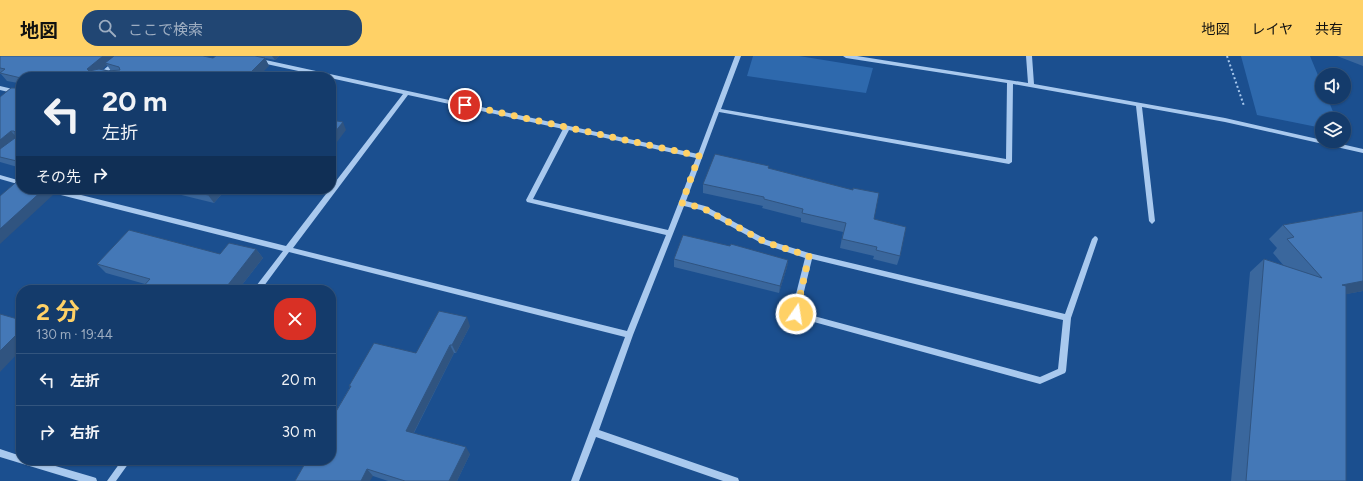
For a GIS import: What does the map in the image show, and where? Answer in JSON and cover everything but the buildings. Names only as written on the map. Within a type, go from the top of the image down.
[{"type":"street","points":[[109,72],[123,56]]},
{"type":"street","points":[[239,56],[314,72]]},
{"type":"street","points":[[575,481],[629,335],[682,203],[738,56]]},
{"type":"street","points":[[846,56],[1139,104],[1225,120],[1363,151]]},
{"type":"street","points":[[1029,56],[1030,86]]},
{"type":"street","points":[[336,77],[699,156]]},
{"type":"street","points":[[717,110],[1008,162],[1010,82]]},
{"type":"street","points":[[0,88],[16,92]]},
{"type":"street","points":[[336,186],[407,92]]},
{"type":"street","points":[[1139,104],[1152,221]]},
{"type":"street","points":[[567,127],[529,200],[670,233]]},
{"type":"street","points":[[0,177],[16,182]]},
{"type":"street","points":[[67,194],[629,335]]},
{"type":"street","points":[[261,285],[330,194]]},
{"type":"street","points":[[682,203],[703,208],[765,242],[809,256],[1067,318]]},
{"type":"street","points":[[809,256],[796,314],[1040,381],[1062,371],[1067,318],[1095,239]]},
{"type":"street","points":[[594,432],[735,481]]},
{"type":"street","points":[[0,453],[16,458]]},
{"type":"street","points":[[39,465],[93,481]]},
{"type":"street","points":[[111,481],[123,465]]},
{"type":"path","points":[[1227,56],[1245,110]]},
{"type":"shaded area","points":[[753,56],[799,56],[873,68],[866,93],[747,76]]},
{"type":"shaded area","points":[[1241,56],[1310,56],[1315,68],[1315,104],[1330,104],[1333,112],[1315,112],[1315,127],[1257,115]]},
{"type":"route","points":[[465,105],[699,156],[682,203],[703,208],[765,242],[809,256],[796,314]]}]
